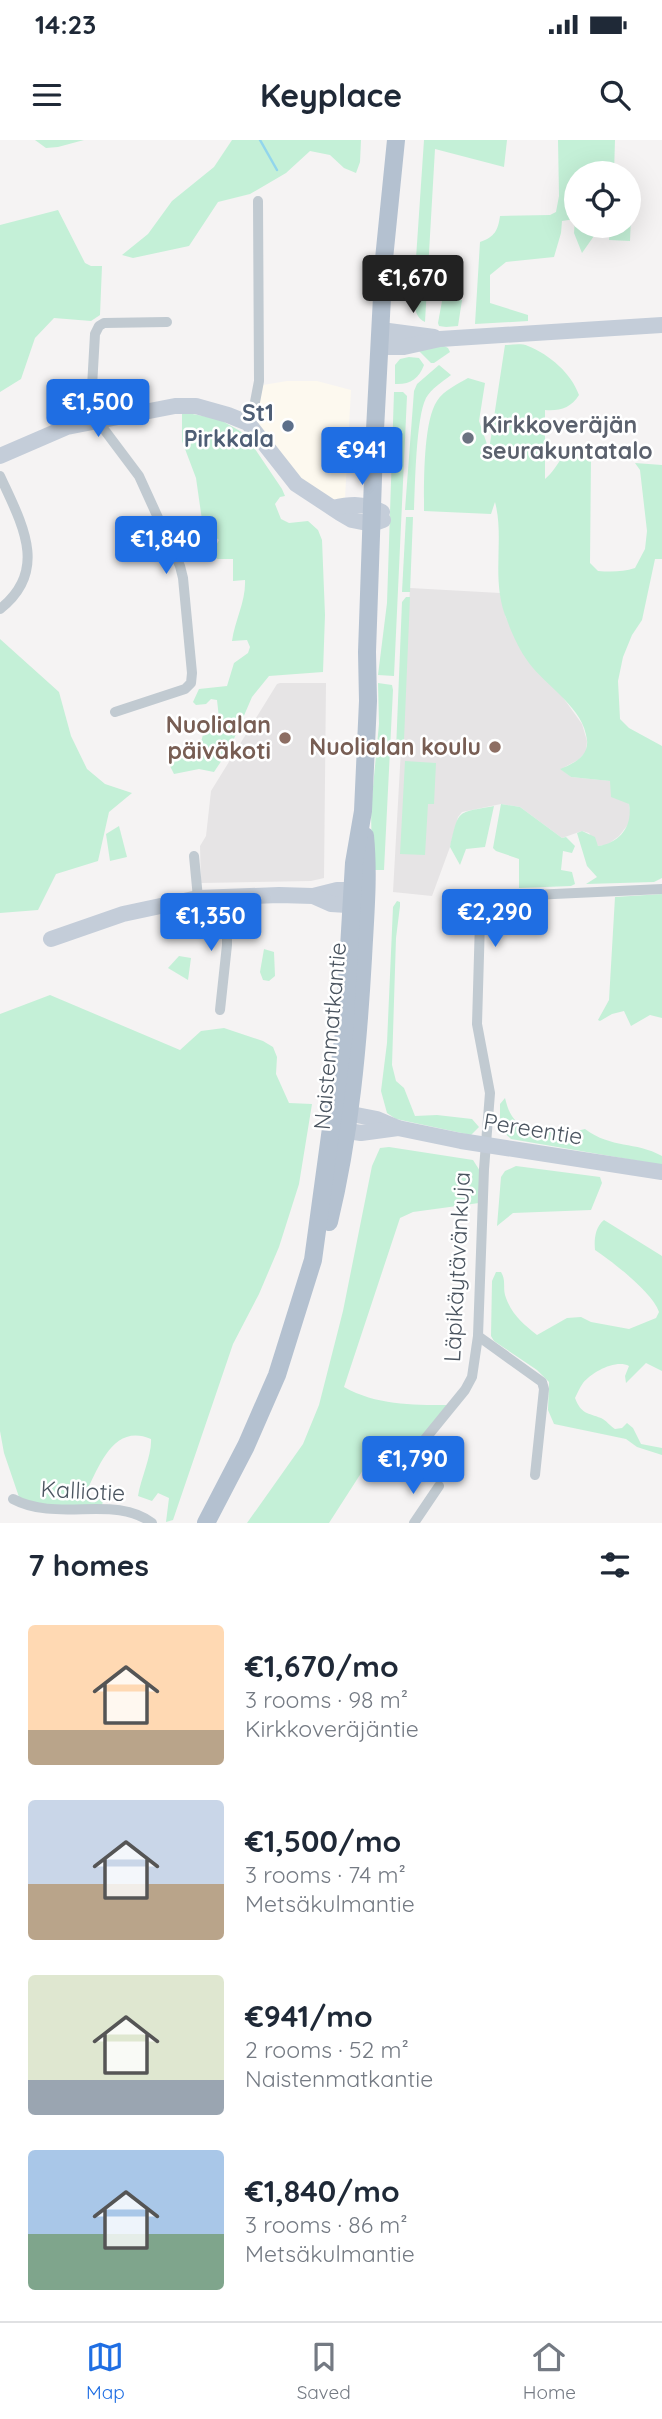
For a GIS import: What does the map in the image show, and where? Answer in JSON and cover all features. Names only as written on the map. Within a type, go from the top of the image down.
[{"type":"main road","name":"Naistenmatkantie","points":[[206,1523],[246,1446],[277,1375],[313,1260],[325,1238],[340,1121],[344,1033],[367,849],[363,811],[368,701],[367,652],[395,234],[396,140]]},
{"type":"street","points":[[248,423],[259,381],[258,201]]},
{"type":"street","points":[[115,712],[185,689],[191,683],[184,578],[180,566],[139,476],[94,421],[96,334],[99,326],[104,323],[167,322]]},
{"type":"street","points":[[386,339],[404,347],[440,339],[662,326]]},
{"type":"street","points":[[0,456],[40,437],[94,421],[187,405],[217,411],[248,423],[296,484],[332,508],[352,504],[378,516]]},
{"type":"street","points":[[0,476],[24,531],[29,560],[22,583],[0,609]]},
{"type":"street","points":[[194,856],[198,898]]},
{"type":"street","name":"Läpikäytävänkuja","points":[[412,1455],[465,1390],[471,1377],[478,1336],[490,1086],[479,1047],[476,1012],[483,904],[511,896],[662,889]]},
{"type":"street","points":[[51,939],[123,914],[198,898],[268,895],[313,897],[328,892],[359,898]]},
{"type":"street","points":[[220,1010],[228,945],[226,897]]},
{"type":"street","name":"Pereentie","points":[[340,1121],[369,1133],[398,1128],[486,1145],[662,1172]]},
{"type":"street","points":[[478,1336],[542,1382],[544,1389],[535,1475]]},
{"type":"street","points":[[414,1523],[439,1486]]},
{"type":"street","name":"Kalliotie","points":[[13,1499],[40,1513],[115,1512],[139,1515],[152,1523]]},
{"type":"shaded area","points":[[287,381],[317,381],[351,390],[345,498],[340,501],[322,496],[299,478],[257,427],[263,385]]},
{"type":"shaded area","name":"Nuolialan koulu","points":[[410,588],[500,593],[506,618],[582,724],[587,741],[586,752],[578,760],[561,769],[571,777],[611,781],[629,804],[630,822],[619,836],[607,845],[598,846],[589,833],[582,831],[562,838],[520,807],[501,804],[462,812],[432,896],[393,892]]},
{"type":"shaded area","name":"Nuolialan päiväkoti","points":[[280,683],[326,683],[324,878],[311,881],[201,883],[200,846],[206,836],[211,791]]},
{"type":"green space","points":[[35,140],[84,140],[46,148]]},
{"type":"green space","points":[[232,140],[361,140],[360,162],[356,173],[344,168],[330,155],[310,151],[286,173],[250,194],[218,202],[189,246],[133,258],[122,255],[148,234],[172,201],[214,167]]},
{"type":"green space","points":[[424,140],[507,140],[504,167],[435,149],[425,322],[418,316],[414,302]]},
{"type":"green space","points":[[558,140],[615,140],[614,161],[564,161],[564,221],[554,257],[506,262],[490,275],[490,303],[528,315],[528,321],[475,324],[480,242],[495,232],[500,216],[550,215],[556,212],[559,196]]},
{"type":"green space","points":[[58,210],[85,263],[102,266],[100,315],[91,321],[54,318],[35,338],[21,379],[0,392],[0,225]]},
{"type":"green space","points":[[576,238],[593,238],[582,253]]},
{"type":"green space","points":[[609,238],[630,238],[630,241]]},
{"type":"green space","points":[[462,300],[458,326],[439,326],[442,301]]},
{"type":"green space","points":[[442,345],[450,352],[434,363],[419,351]]},
{"type":"green space","points":[[505,345],[525,345],[544,354],[571,379],[579,395],[565,408],[545,410],[545,479],[566,453],[585,446],[591,459],[590,563],[598,571],[635,568],[645,549],[647,531],[640,470],[635,463],[662,465],[662,559],[655,559],[642,620],[623,657],[618,681],[620,719],[629,728],[662,746],[662,878],[654,882],[586,884],[597,877],[587,866],[577,833],[582,831],[595,837],[598,846],[613,841],[627,826],[629,804],[611,797],[610,781],[571,777],[560,769],[583,755],[587,740],[579,718],[564,698],[529,663],[509,625],[499,590],[499,531],[495,502],[491,514],[424,511],[424,470],[432,411],[447,390],[468,378],[485,383],[479,421],[489,450]]},
{"type":"green space","points":[[419,358],[424,365],[422,370],[413,380],[395,384],[395,365],[400,359]]},
{"type":"green space","points":[[439,365],[451,375],[426,398],[420,420],[414,510],[405,510],[414,391],[417,384]]},
{"type":"green space","points":[[394,392],[403,392],[407,396],[394,676],[378,675],[387,603]]},
{"type":"green space","points":[[182,412],[219,419],[245,434],[285,496],[280,497],[275,504],[281,519],[289,523],[308,521],[318,530],[322,540],[325,615],[323,672],[269,676],[252,697],[230,748],[214,772],[199,769],[174,774],[170,766],[176,757],[199,752],[203,734],[220,727],[217,700],[211,699],[206,704],[196,705],[193,702],[199,689],[227,686],[234,663],[248,653],[250,647],[247,640],[232,641],[244,595],[245,580],[233,581],[233,559],[217,559],[213,551],[219,540],[203,527],[196,478],[182,441]]},
{"type":"green space","points":[[406,517],[413,517],[410,592],[402,592]]},
{"type":"green space","points":[[406,597],[410,597],[404,740],[402,750],[396,750],[402,602]]},
{"type":"green space","points":[[0,639],[59,692],[71,736],[87,769],[105,784],[132,793],[109,812],[98,861],[56,874],[38,910],[0,913]]},
{"type":"green space","points":[[378,683],[392,685],[393,690],[384,870],[372,870],[371,808],[379,724]]},
{"type":"green space","points":[[405,761],[436,763],[434,804],[428,804],[425,855],[400,854]]},
{"type":"green space","points":[[501,804],[520,807],[562,838],[566,837],[575,846],[572,853],[563,851],[561,870],[572,872],[575,884],[519,888],[519,859],[493,848]]},
{"type":"green space","points":[[494,806],[485,847],[466,849],[460,865],[450,847],[458,819],[466,812]]},
{"type":"green space","points":[[119,826],[127,857],[110,861],[106,834]]},
{"type":"green space","points":[[662,894],[662,1018],[650,1015],[631,1026],[624,1011],[600,1021],[598,1020],[609,1000],[615,897]]},
{"type":"green space","points":[[397,901],[400,906],[396,938],[392,1065],[396,1081],[404,1088],[415,1116],[437,1115],[472,1119],[479,1127],[471,1135],[396,1119],[387,1113],[381,1091],[387,1043],[393,907]]},
{"type":"green space","points":[[264,949],[274,952],[275,976],[269,981],[263,980],[260,972]]},
{"type":"green space","points":[[179,956],[191,958],[188,980],[168,968]]},
{"type":"green space","points":[[50,995],[180,1050],[201,1031],[224,1028],[263,1041],[273,1047],[277,1057],[276,1074],[289,1103],[312,1104],[299,1184],[279,1247],[233,1344],[173,1520],[166,1522],[169,1498],[158,1493],[152,1501],[138,1496],[151,1439],[128,1437],[110,1448],[88,1488],[89,1496],[103,1500],[102,1506],[48,1509],[20,1500],[4,1453],[0,1431],[0,1014]]},
{"type":"green space","points":[[505,1098],[511,1115],[522,1125],[560,1133],[585,1129],[605,1140],[652,1151],[662,1156],[662,1165],[511,1139],[500,1129],[500,1104]]},
{"type":"green space","points":[[389,1147],[473,1160],[480,1171],[479,1203],[413,1212],[400,1218],[344,1387],[381,1401],[447,1405],[424,1435],[407,1441],[401,1450],[383,1439],[329,1523],[247,1523],[303,1444],[319,1405],[343,1311],[372,1166],[380,1148]]},
{"type":"green space","points":[[516,1166],[600,1177],[602,1183],[591,1210],[513,1213],[497,1226],[501,1177],[505,1171]]},
{"type":"green space","points":[[604,1220],[662,1256],[662,1371],[646,1363],[626,1383],[625,1376],[629,1366],[611,1365],[587,1379],[575,1398],[582,1410],[603,1419],[615,1429],[622,1428],[627,1423],[633,1428],[641,1444],[662,1448],[662,1455],[637,1447],[626,1439],[554,1424],[548,1410],[549,1382],[491,1336],[492,1281],[496,1272],[503,1275],[507,1302],[514,1313],[537,1335],[567,1318],[581,1317],[591,1322],[629,1329],[656,1318],[659,1312],[641,1287],[595,1250],[596,1234]]},
{"type":"waterway","points":[[260,140],[277,170]]},
{"type":"place","name":"St1 Pirkkala","points":[[288,426]]},
{"type":"place","name":"Kirkkoveräjän seurakuntatalo","points":[[468,438]]},
{"type":"place","name":"Nuolialan päiväkoti","points":[[285,738]]},
{"type":"place","name":"Nuolialan koulu","points":[[495,747]]}]
